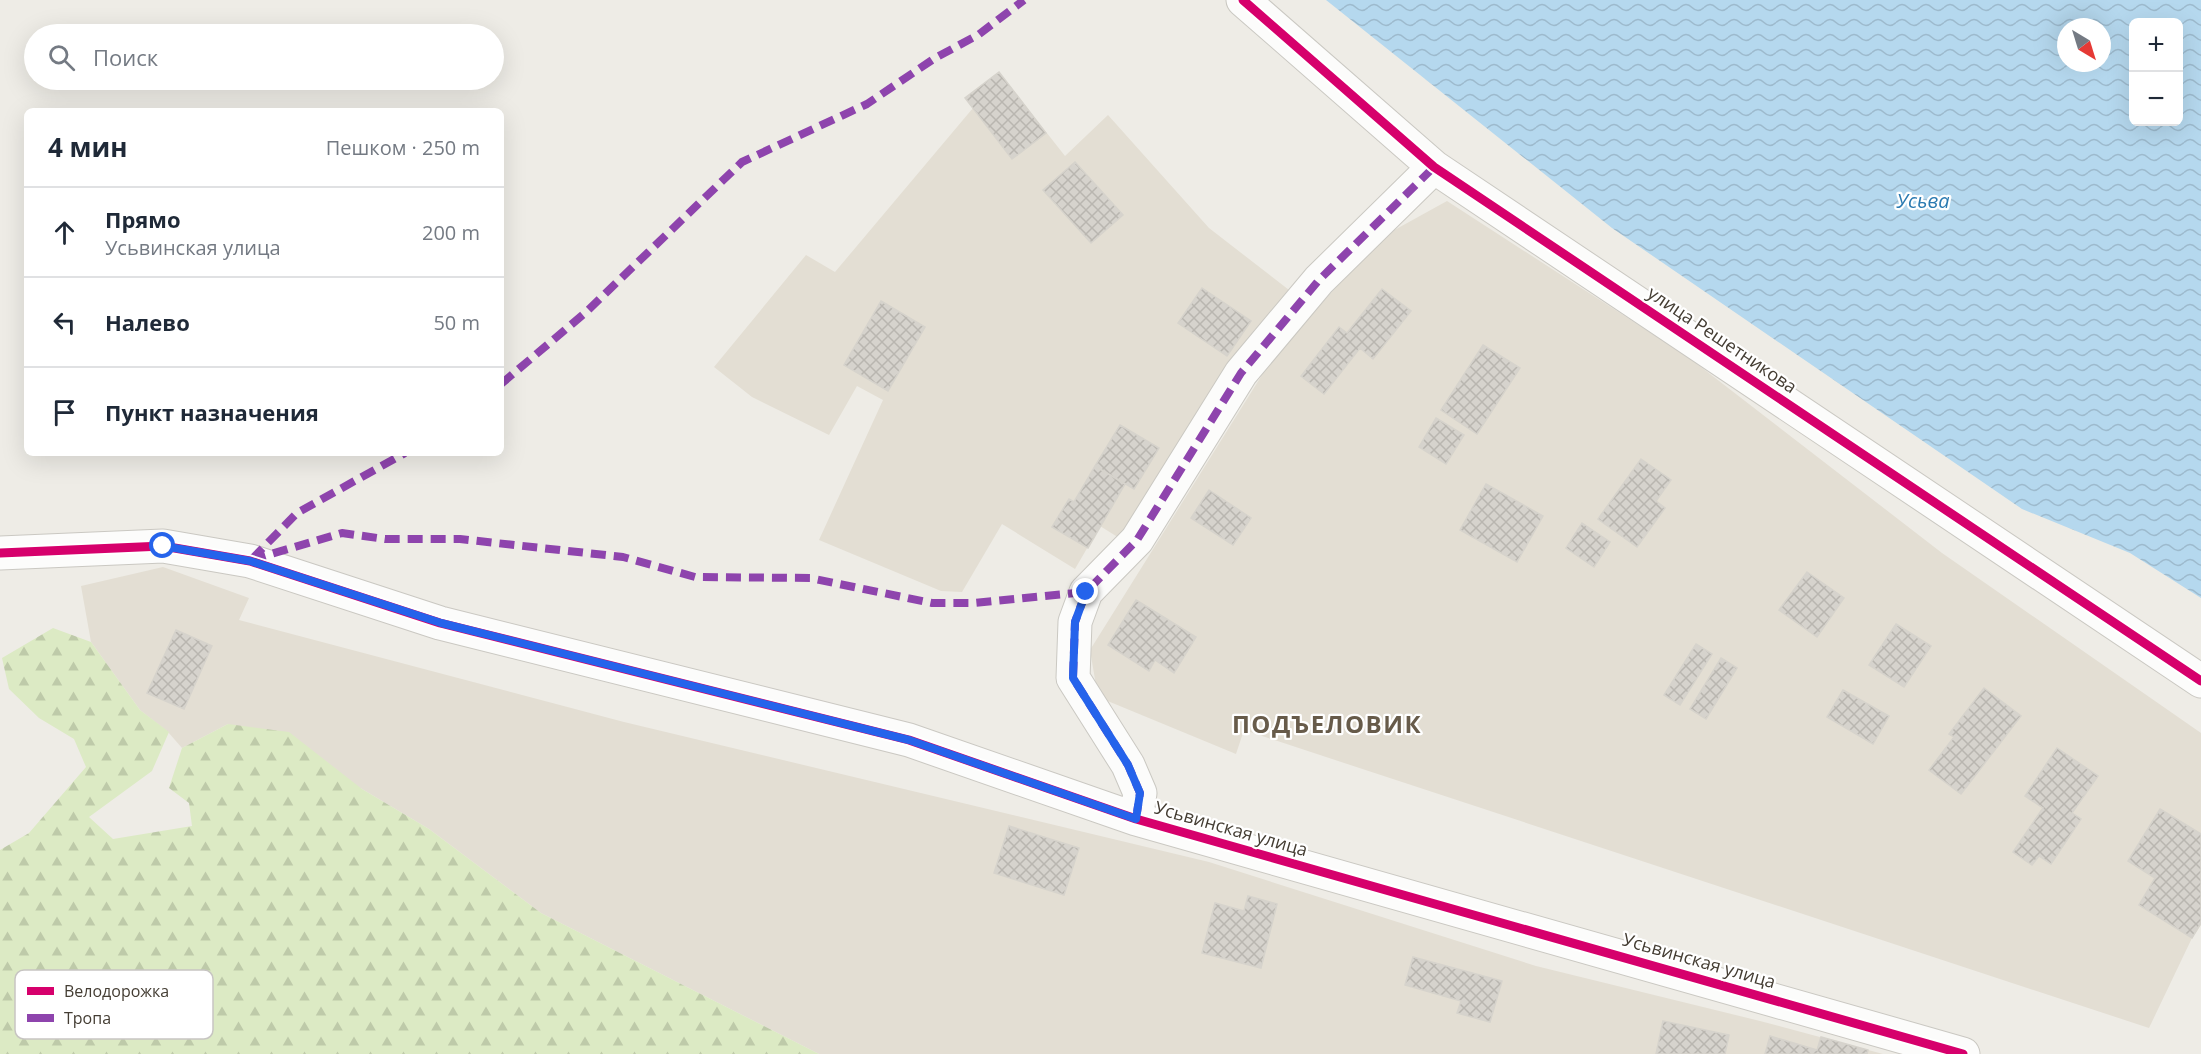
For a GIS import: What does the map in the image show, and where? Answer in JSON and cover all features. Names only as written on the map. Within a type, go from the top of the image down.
[{"type":"street","name":"улица Решетникова","points":[[1243,0],[1434,166],[2201,681]]},
{"type":"street","points":[[1136,819],[1140,793],[1128,765],[1073,678],[1075,622],[1086,592],[1137,540],[1241,374],[1318,280],[1434,166]]},
{"type":"street","name":"Усьвинская улица","points":[[0,553],[163,546],[250,561],[441,623],[909,740],[1136,819],[1963,1054]]},
{"type":"shaded area","points":[[999,72],[1065,156],[1108,115],[1209,228],[1289,290],[1124,541],[1100,526],[1075,569],[1002,524],[962,592],[941,591],[819,540],[883,400],[857,386],[829,435],[752,397],[714,367],[806,255],[835,272],[973,108]]},
{"type":"shaded area","points":[[1447,201],[1688,357],[1942,553],[2201,733],[2201,925],[2192,938],[2149,1028],[1244,730],[1236,754],[1098,697],[1090,650],[1272,359],[1380,238]]},
{"type":"shaded area","points":[[163,567],[249,598],[239,620],[624,722],[1209,862],[1536,966],[1883,1054],[819,1054],[541,913],[429,829],[362,789],[228,724],[182,748],[168,732],[140,710],[91,642],[81,586]]},
{"type":"green space","points":[[53,628],[91,642],[140,710],[169,732],[152,771],[89,817],[113,839],[192,826],[189,803],[169,788],[182,748],[228,724],[289,732],[362,789],[429,829],[541,913],[819,1054],[0,1054],[0,850],[29,833],[86,767],[74,739],[39,718],[9,689],[2,658]]},
{"type":"water","name":"Усьва","points":[[1326,0],[2201,0],[2201,598],[2130,553],[2022,509],[1612,228]]},
{"type":"building","points":[[999,72],[1046,133],[1012,159],[965,98]]},
{"type":"building","points":[[1075,162],[1123,215],[1091,243],[1043,190]]},
{"type":"building","points":[[1202,288],[1251,321],[1227,356],[1178,323]]},
{"type":"building","points":[[1382,289],[1411,311],[1373,359],[1360,348],[1324,394],[1301,376],[1339,327],[1347,333]]},
{"type":"building","points":[[881,301],[925,327],[888,391],[844,365]]},
{"type":"building","points":[[1483,345],[1520,368],[1477,434],[1441,410]]},
{"type":"building","points":[[1436,418],[1464,435],[1446,464],[1419,447]]},
{"type":"building","points":[[1120,425],[1159,448],[1134,489],[1095,466]]},
{"type":"building","points":[[1641,459],[1671,480],[1656,501],[1665,508],[1637,547],[1598,519]]},
{"type":"building","points":[[1095,466],[1125,484],[1088,548],[1052,527],[1069,499],[1074,502]]},
{"type":"building","points":[[1486,484],[1543,516],[1517,562],[1460,530]]},
{"type":"building","points":[[1209,490],[1251,518],[1233,545],[1191,518]]},
{"type":"building","points":[[1582,523],[1610,542],[1594,567],[1566,548]]},
{"type":"building","points":[[1807,572],[1844,598],[1817,637],[1779,610]]},
{"type":"building","points":[[1136,600],[1196,637],[1174,673],[1155,660],[1149,671],[1108,645]]},
{"type":"building","points":[[1896,624],[1931,646],[1904,687],[1869,665]]},
{"type":"building","points":[[176,630],[212,646],[184,709],[147,693]]},
{"type":"building","points":[[1696,644],[1712,654],[1680,705],[1664,695]]},
{"type":"building","points":[[1721,658],[1737,668],[1706,719],[1690,709]]},
{"type":"building","points":[[1984,688],[2021,716],[1961,794],[1929,770],[1954,737],[1949,734]]},
{"type":"building","points":[[1843,690],[1889,716],[1873,744],[1827,717]]},
{"type":"building","points":[[2057,748],[2098,776],[2072,813],[2081,819],[2051,864],[2039,856],[2032,865],[2013,852],[2043,808],[2025,796]]},
{"type":"building","points":[[2160,809],[2201,834],[2201,923],[2192,938],[2139,905],[2155,878],[2128,861]]},
{"type":"building","points":[[1009,826],[1079,848],[1064,895],[994,873]]},
{"type":"building","points":[[1248,896],[1277,904],[1261,968],[1202,953],[1215,903],[1244,911]]},
{"type":"building","points":[[1413,957],[1502,981],[1490,1022],[1457,1013],[1461,1001],[1405,985]]},
{"type":"building","points":[[1663,1021],[1729,1035],[1725,1054],[1656,1054]]},
{"type":"building","points":[[1770,1036],[1817,1050],[1821,1037],[1868,1050],[1867,1054],[1765,1054]]},
{"type":"marked path","points":[[504,381],[585,313],[742,162],[867,104],[935,58],[978,35],[1024,0]]},
{"type":"marked path","points":[[1136,819],[1140,793],[1128,765],[1073,678],[1075,622],[1086,592],[1137,540],[1241,373],[1319,280],[1434,167]]},
{"type":"marked path","points":[[252,559],[297,513],[400,456]]},
{"type":"marked path","points":[[251,560],[342,533],[385,539],[460,539],[623,557],[695,577],[810,578],[932,603],[973,603],[1086,592]]},
{"type":"cycle path","points":[[1243,0],[1434,167],[2201,681]]},
{"type":"cycle path","points":[[0,553],[163,546],[250,561],[440,623],[909,740],[1136,819],[1963,1054]]},
{"type":"district","name":"ПОДЪЕЛОВИК","points":[[1327,725]]},
{"type":"route","points":[[163,546],[250,561],[441,623],[909,740],[1136,819],[1140,793],[1128,765],[1073,678],[1075,622],[1086,592]]}]
